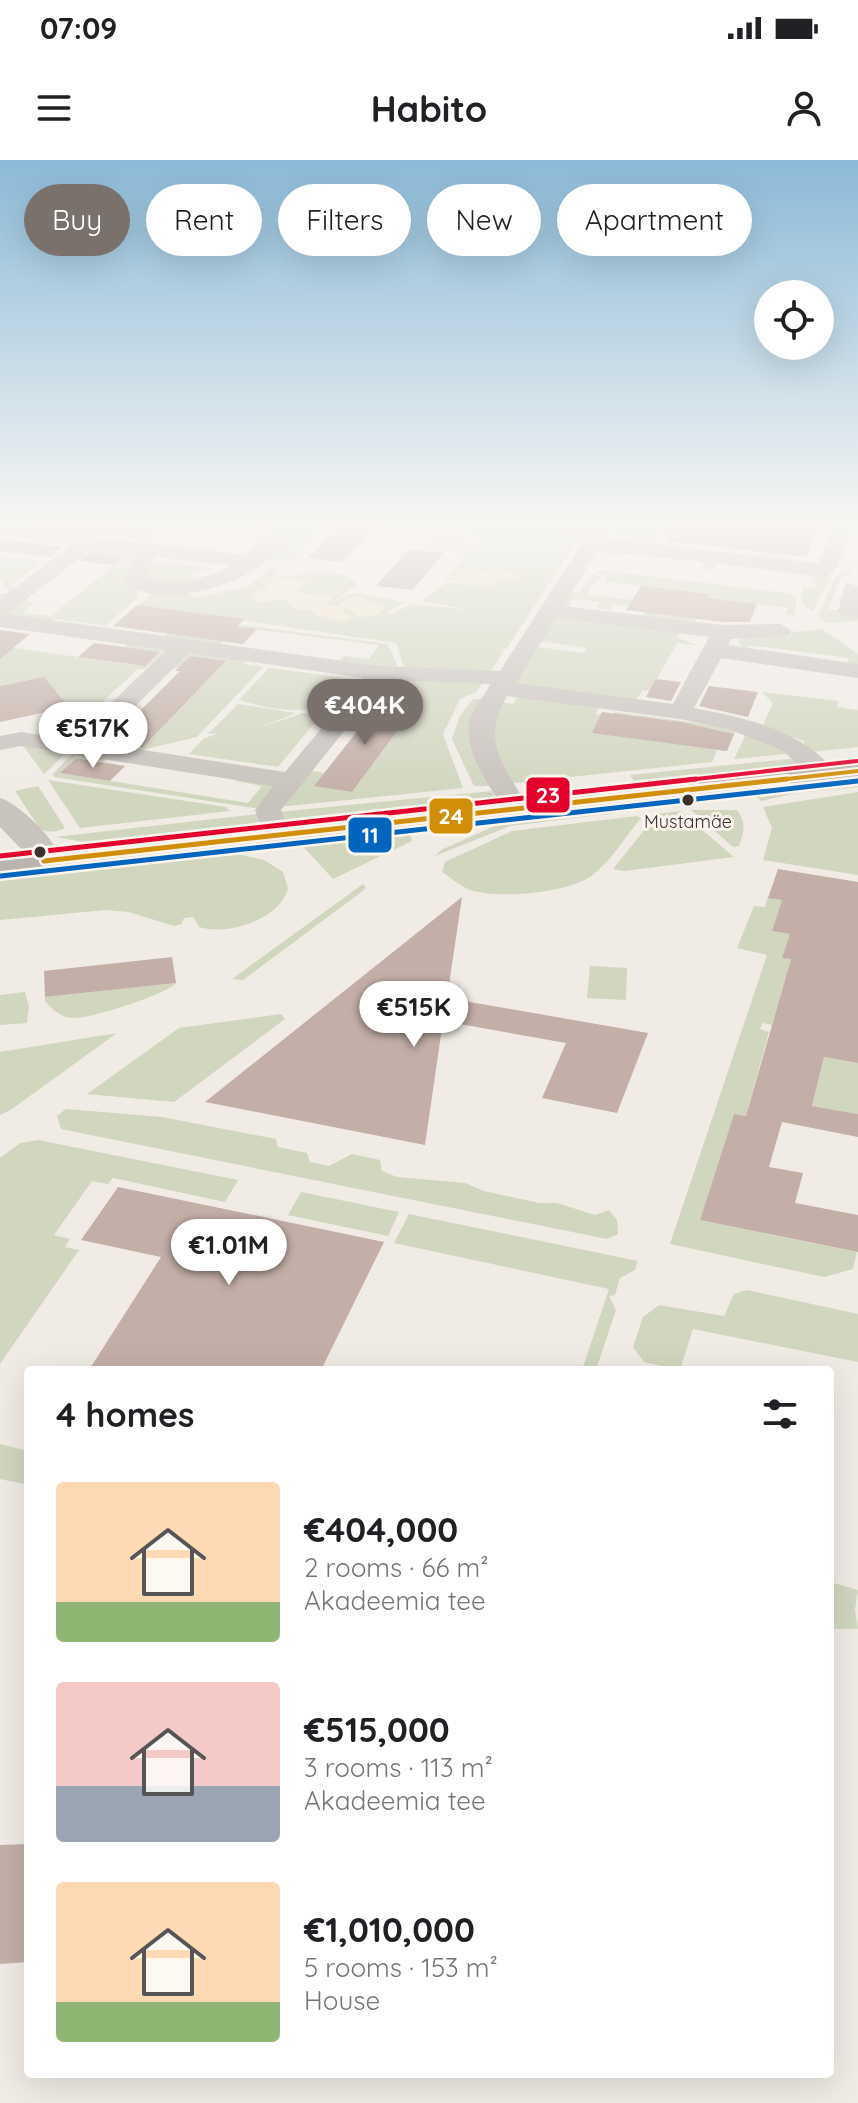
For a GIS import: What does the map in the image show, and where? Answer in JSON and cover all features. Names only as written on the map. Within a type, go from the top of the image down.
[{"type":"main road","points":[[0,866],[858,771]]},
{"type":"street","points":[[516,809],[481,737],[483,716],[546,616]]},
{"type":"street","points":[[575,616],[719,641],[858,671]]},
{"type":"street","points":[[0,620],[379,673],[502,683],[680,712],[735,723],[771,736],[805,755],[824,775]]},
{"type":"street","points":[[719,641],[781,631]]},
{"type":"street","points":[[680,712],[719,641]]},
{"type":"street","points":[[79,748],[183,646]]},
{"type":"street","points":[[276,835],[268,810],[379,673]]},
{"type":"street","points":[[0,743],[21,739],[291,781]]},
{"type":"street","points":[[0,809],[0,838]]},
{"type":"street","points":[[0,809],[43,852],[44,861]]},
{"type":"green space","points":[[8,616],[117,616],[103,628],[103,625],[55,619],[47,624]]},
{"type":"green space","points":[[211,616],[528,616],[507,648],[500,650],[504,651],[489,674],[406,673],[396,643]]},
{"type":"green space","points":[[555,616],[682,630],[678,638],[697,645],[677,643],[650,691],[643,690],[634,703],[513,685],[538,647],[583,653],[587,648],[540,641]]},
{"type":"green space","points":[[644,616],[697,616],[695,622],[642,620]]},
{"type":"green space","points":[[858,616],[858,621],[827,623],[819,617]]},
{"type":"green space","points":[[182,619],[388,644],[399,670],[365,664],[360,669],[336,665],[344,656],[369,659],[379,645],[213,624],[225,640],[218,647],[163,638]]},
{"type":"green space","points":[[822,629],[858,654],[858,666],[847,665],[849,658],[748,645],[746,650],[738,643],[742,638],[755,634],[790,637],[792,632]]},
{"type":"green space","points":[[131,641],[165,647],[169,651],[163,652],[145,669],[138,669],[100,704],[87,707],[93,714],[87,718],[78,707],[70,708],[50,685],[35,688],[28,680],[0,686],[0,646],[134,665],[148,651],[124,648]]},
{"type":"green space","points":[[189,651],[248,658],[244,664],[263,667],[197,737],[137,751],[141,748],[92,741],[113,720],[128,723],[116,736],[149,741],[225,662],[182,669],[168,667]]},
{"type":"green space","points":[[269,668],[353,679],[336,699],[315,708],[288,710],[239,700]]},
{"type":"green space","points":[[387,678],[484,681],[476,692],[460,699],[443,734],[463,788],[279,807],[307,770],[325,773],[315,786],[352,792],[416,707],[373,712],[356,710],[377,683]]},
{"type":"green space","points":[[762,692],[839,701],[837,707],[858,710],[858,747],[812,752],[805,748],[804,741],[762,727],[773,703]]},
{"type":"green space","points":[[518,696],[599,707],[596,714],[613,716],[615,712],[719,726],[735,732],[727,751],[717,750],[712,762],[513,783],[496,752],[493,728],[499,702],[513,704]]},
{"type":"green space","points":[[473,699],[482,699],[491,786],[474,786],[452,739],[460,716]]},
{"type":"green space","points":[[238,704],[296,713],[256,729],[303,713],[321,715],[278,767],[189,754],[203,739],[218,733],[208,734]]},
{"type":"green space","points":[[746,734],[795,753],[734,759]]},
{"type":"green space","points":[[21,743],[69,750],[44,774]]},
{"type":"green space","points":[[74,752],[110,756],[104,761],[76,757],[61,773],[248,803],[262,786],[236,781],[241,776],[276,785],[261,807],[254,808],[54,777],[53,774]]},
{"type":"green space","points":[[798,758],[800,765],[791,769],[637,786],[630,775]]},
{"type":"green space","points":[[48,780],[226,807],[230,811],[80,828]]},
{"type":"green space","points":[[858,781],[858,787],[796,793],[761,801],[755,795]]},
{"type":"green space","points":[[38,786],[65,828],[53,832],[40,829],[15,791]]},
{"type":"green space","points":[[492,791],[494,798],[485,803],[297,823],[283,820],[278,812]]},
{"type":"green space","points":[[858,792],[858,875],[763,860],[772,828],[763,807]]},
{"type":"green space","points":[[638,806],[640,810],[510,826],[435,856],[441,850],[508,820]]},
{"type":"green space","points":[[691,810],[737,810],[744,828],[739,846],[733,847]]},
{"type":"green space","points":[[680,811],[734,857],[624,871],[613,869],[657,814]]},
{"type":"green space","points":[[259,814],[260,821],[249,828],[95,844],[55,837]]},
{"type":"green space","points":[[641,818],[603,866],[588,878],[563,888],[494,894],[465,887],[442,872],[445,862],[512,831]]},
{"type":"green space","points":[[397,832],[410,834],[412,841],[333,879],[300,843]]},
{"type":"green space","points":[[226,852],[264,860],[283,872],[288,889],[283,900],[251,923],[210,929],[199,927],[193,917],[184,918],[181,924],[174,926],[129,912],[106,910],[0,920],[0,876]]},
{"type":"green space","points":[[363,884],[366,887],[364,890],[243,980],[232,979]]},
{"type":"green space","points":[[768,897],[782,900],[772,931],[798,935],[783,958],[791,959],[772,1025],[762,1023],[760,1029],[769,1032],[746,1116],[734,1114],[700,1220],[857,1252],[853,1269],[824,1277],[670,1244],[767,955],[737,948],[754,906],[765,907]]},
{"type":"green space","points":[[590,966],[627,968],[626,1000],[587,998]]},
{"type":"green space","points":[[176,983],[142,1000],[80,1018],[63,1016],[45,1001],[45,997]]},
{"type":"green space","points":[[25,992],[29,1007],[27,1023],[0,1025],[0,995]]},
{"type":"green space","points":[[281,1014],[285,1019],[174,1102],[87,1094],[179,1028]]},
{"type":"green space","points":[[117,1033],[12,1109],[0,1115],[0,1052]]},
{"type":"green space","points":[[824,1057],[858,1063],[858,1114],[812,1106]]},
{"type":"green space","points":[[66,1109],[162,1117],[276,1139],[278,1147],[307,1153],[310,1162],[329,1166],[352,1154],[380,1160],[382,1171],[397,1177],[465,1183],[484,1191],[539,1203],[557,1203],[595,1215],[609,1210],[617,1220],[618,1234],[607,1239],[61,1129],[57,1116]]},
{"type":"green space","points":[[38,1140],[238,1180],[225,1202],[113,1178],[108,1184],[92,1181],[54,1235],[70,1239],[65,1247],[79,1250],[0,1364],[0,1158],[20,1143]]},
{"type":"green space","points":[[301,1192],[399,1212],[388,1236],[288,1215]]},
{"type":"green space","points":[[409,1214],[638,1261],[635,1270],[620,1278],[615,1295],[609,1296],[616,1310],[597,1366],[583,1366],[609,1289],[394,1243]]},
{"type":"green space","points":[[747,1290],[858,1314],[858,1362],[693,1329],[681,1366],[644,1362],[633,1347],[643,1317],[659,1305],[724,1316],[734,1294]]},
{"type":"green space","points":[[0,1444],[24,1450],[24,1484],[0,1479]]},
{"type":"green space","points":[[834,1583],[858,1590],[855,1610],[858,1629],[834,1629]]},
{"type":"sand","points":[[316,616],[354,616],[340,621]]},
{"type":"building","points":[[125,616],[219,616],[244,619],[237,627],[257,629],[243,644],[113,626]]},
{"type":"building","points":[[672,616],[752,616],[750,622]]},
{"type":"building","points":[[0,630],[30,634],[0,659]]},
{"type":"building","points":[[94,643],[159,652],[145,666],[78,657]]},
{"type":"building","points":[[190,656],[226,661],[143,747],[109,742],[180,671],[175,671]]},
{"type":"building","points":[[44,677],[69,707],[0,722],[0,686]]},
{"type":"building","points":[[656,679],[681,682],[671,701],[646,697]]},
{"type":"building","points":[[709,686],[758,692],[748,717],[699,706]]},
{"type":"building","points":[[381,701],[416,706],[352,792],[314,786]]},
{"type":"building","points":[[602,712],[680,722],[734,734],[727,751],[592,733]]},
{"type":"building","points":[[76,758],[125,766],[110,781],[60,773]]},
{"type":"building","points":[[778,869],[858,882],[858,1063],[824,1057],[812,1106],[858,1114],[858,1137],[782,1122],[769,1167],[803,1173],[795,1203],[858,1215],[858,1252],[700,1220],[734,1114],[746,1116],[791,959],[782,958],[790,934],[772,931],[782,900],[768,898]]},
{"type":"building","points":[[462,897],[447,998],[648,1033],[617,1113],[542,1098],[566,1043],[443,1021],[425,1145],[205,1102]]},
{"type":"building","points":[[172,957],[176,983],[45,997],[44,971]]},
{"type":"building","points":[[118,1187],[384,1242],[323,1366],[92,1366],[161,1257],[81,1240]]},
{"type":"building","points":[[24,1844],[24,1962],[0,1964],[0,1845]]},
{"type":"transit line","name":"23","points":[[0,856],[857,761]]},
{"type":"transit line","name":"24","points":[[44,861],[858,771]]},
{"type":"transit line","name":"11","points":[[1,876],[858,781]]},
{"type":"place","name":"Mustamäe","points":[[688,800]]}]
